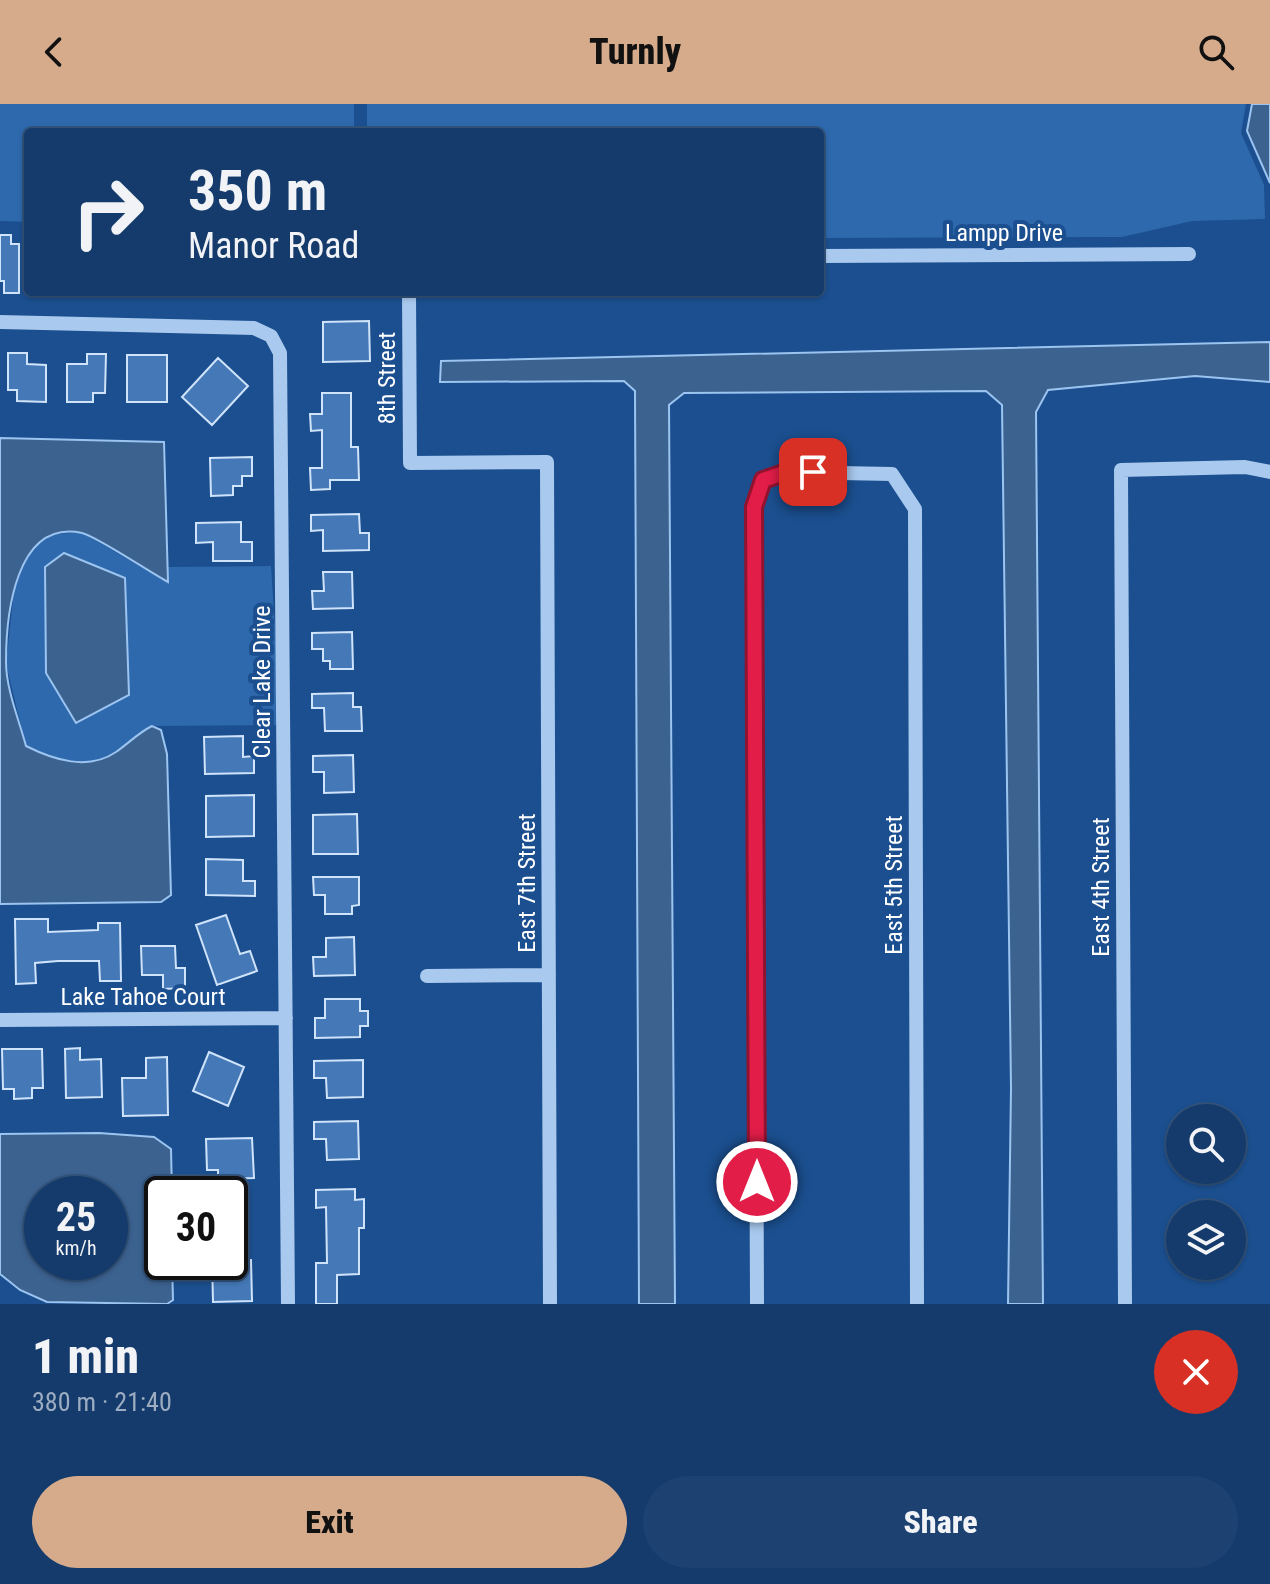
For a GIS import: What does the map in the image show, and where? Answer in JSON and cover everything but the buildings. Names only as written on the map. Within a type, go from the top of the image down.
[{"type":"street","name":"Lampp Drive","points":[[824,256],[1189,254]]},
{"type":"street","name":"8th Street","points":[[409,296],[410,463],[547,462]]},
{"type":"street","name":"Clear Lake Drive","points":[[0,322],[248,327],[276,331],[281,361],[288,1304]]},
{"type":"street","name":"East 7th Street","points":[[547,462],[550,1304]]},
{"type":"street","name":"East 4th Street","points":[[1125,1304],[1121,470],[1245,467],[1270,472]]},
{"type":"street","name":"East 5th Street","points":[[757,1304],[754,507],[763,480],[787,472],[892,474],[915,509],[917,1304]]},
{"type":"street","points":[[427,976],[549,975]]},
{"type":"street","name":"Lake Tahoe Court","points":[[0,1020],[286,1018]]},
{"type":"shaded area","points":[[0,104],[354,104],[354,128],[24,128],[24,222],[0,221]]},
{"type":"shaded area","points":[[367,104],[1246,104],[1241,133],[1264,185],[1265,219],[1192,221],[1122,237],[824,238],[824,128],[367,128]]},
{"type":"shaded area","points":[[1252,104],[1270,104],[1270,183],[1247,131]]},
{"type":"shaded area","points":[[1270,342],[1270,382],[1195,376],[1048,390],[1036,412],[1043,1304],[1008,1304],[1011,1088],[1002,405],[986,391],[684,393],[669,405],[675,1304],[639,1304],[635,391],[624,381],[440,382],[441,361]]},
{"type":"shaded area","points":[[0,438],[164,442],[168,582],[82,533],[59,533],[42,541],[29,556],[12,597],[6,662],[10,694],[26,746],[37,751],[59,759],[94,761],[116,752],[152,726],[161,730],[167,754],[171,895],[161,902],[0,904]]},
{"type":"shaded area","points":[[81,532],[167,582],[168,567],[271,566],[281,725],[152,726],[103,760],[87,763],[69,762],[26,746],[6,664],[16,573],[37,543],[47,535]]},
{"type":"shaded area","points":[[64,553],[125,578],[129,695],[76,723],[46,673],[45,567]]},
{"type":"shaded area","points":[[99,1133],[154,1137],[171,1149],[172,1176],[144,1176],[144,1280],[172,1280],[173,1300],[167,1304],[47,1302],[20,1290],[0,1274],[0,1134]]},
{"type":"route","points":[[757,1182],[754,507],[763,480],[787,472],[813,472]]}]
